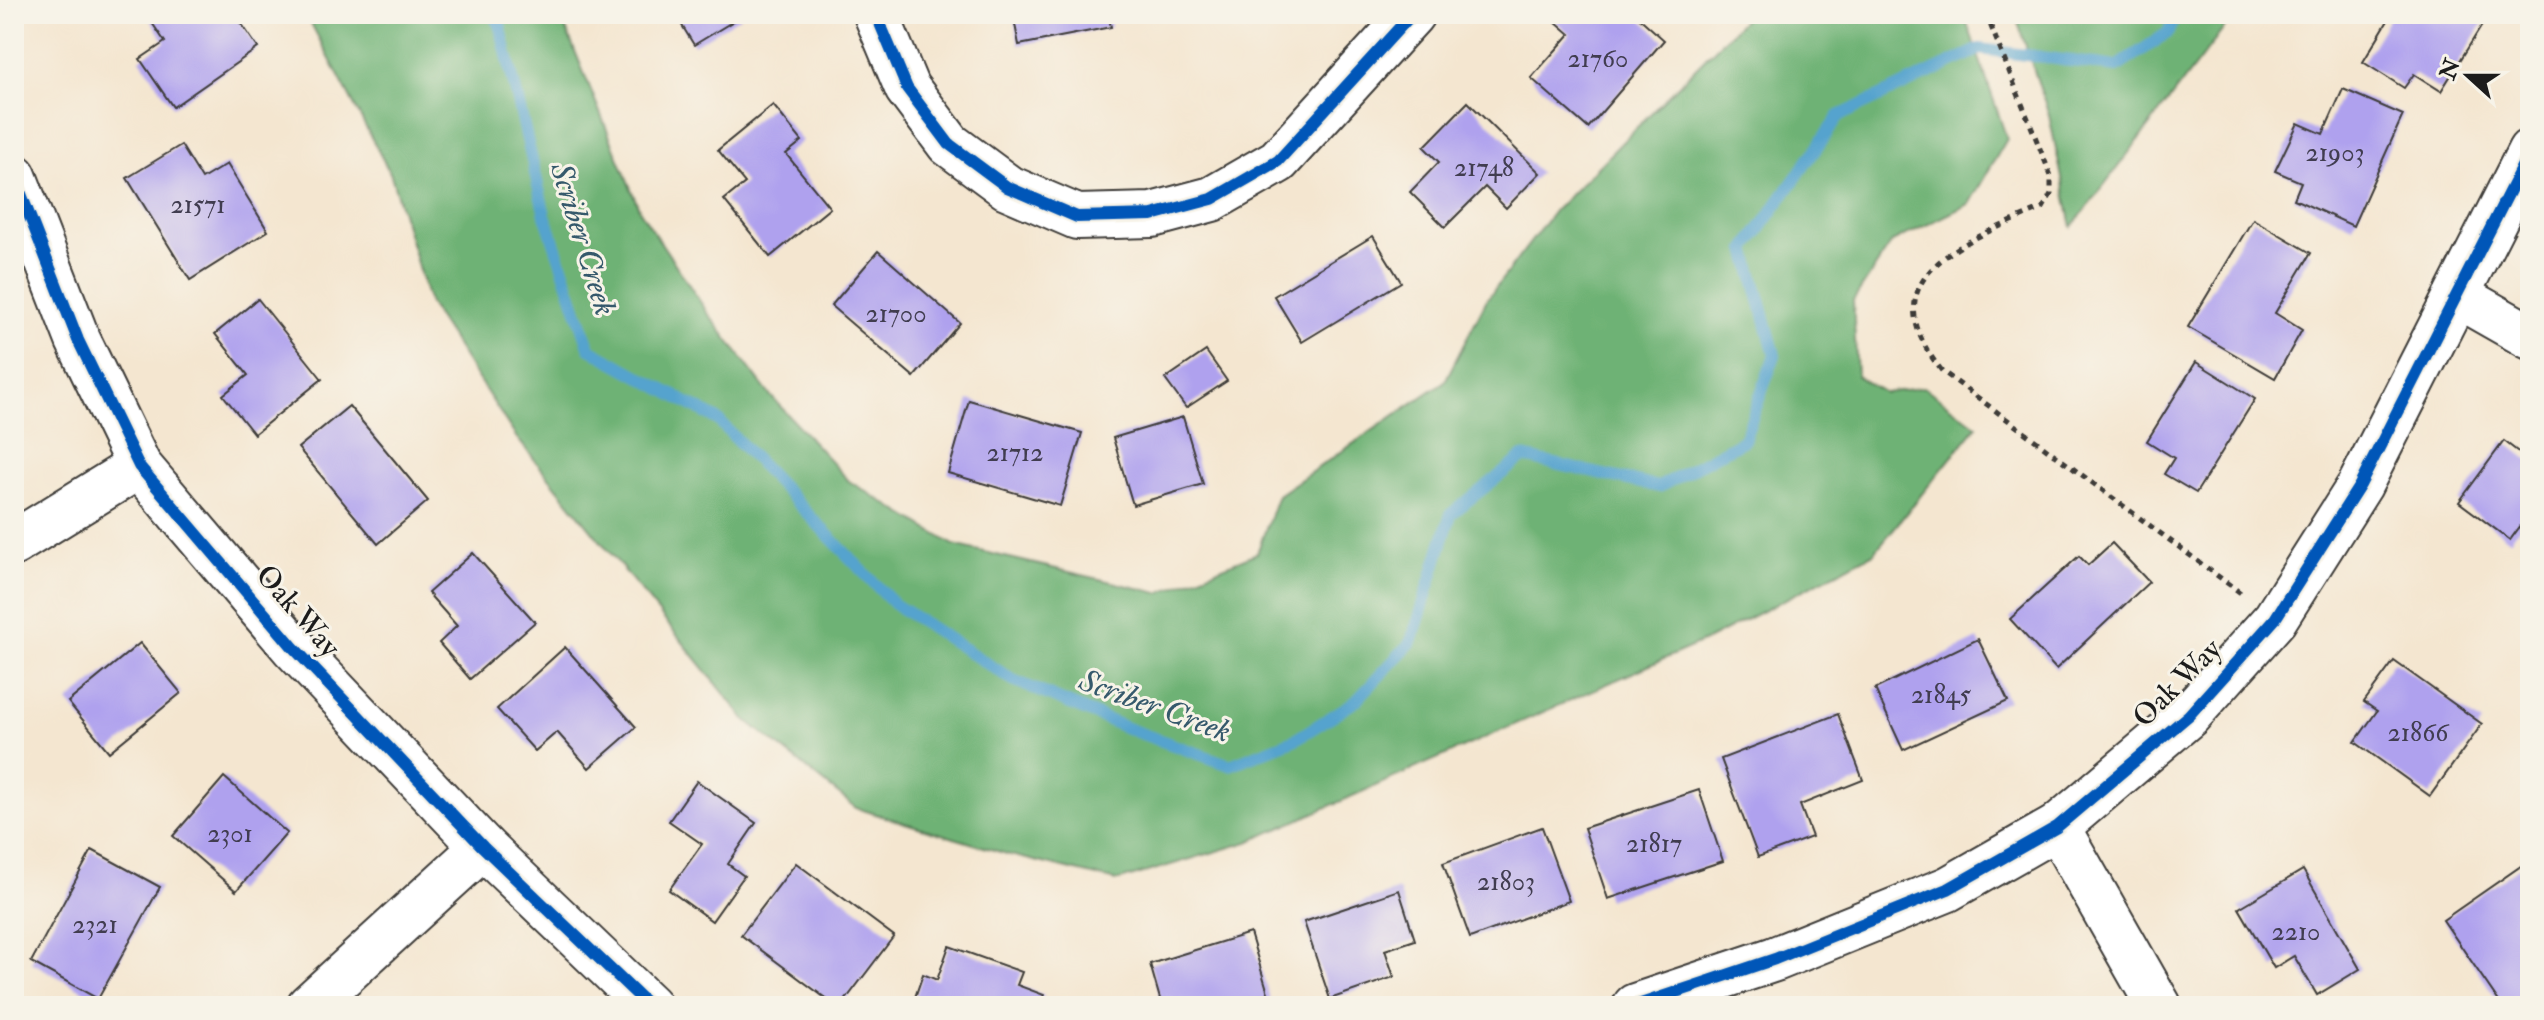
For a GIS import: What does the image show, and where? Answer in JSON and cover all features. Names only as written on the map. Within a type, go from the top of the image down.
[{"type":"street","points":[[876,14],[907,88],[949,144],[1007,187],[1077,217],[1152,215],[1212,199],[1278,161],[1412,14]]},
{"type":"street","name":"Oak Way","points":[[1635,1006],[1775,959],[1948,889],[2057,827],[2189,715],[2275,619],[2360,485],[2530,151]]},
{"type":"street","name":"Oak Way","points":[[14,176],[78,340],[139,466],[293,647],[483,847],[649,1006]]},
{"type":"street","points":[[2458,296],[2530,337]]},
{"type":"street","points":[[14,543],[139,466]]},
{"type":"street","points":[[2057,827],[2159,1006]]},
{"type":"street","points":[[309,1006],[483,847]]},
{"type":"path","points":[[1986,14],[2051,176],[2051,194],[2043,208],[1946,256],[1928,271],[1915,292],[1913,320],[1922,346],[1942,371],[2275,619]]},
{"type":"green space","points":[[306,14],[560,14],[640,211],[707,312],[769,394],[849,481],[954,545],[1159,593],[1257,553],[1278,495],[1445,381],[1487,299],[1555,210],[1749,14],[1964,14],[2007,139],[1969,204],[1892,242],[1853,301],[1857,376],[1885,393],[1924,387],[1977,426],[1874,553],[1707,640],[1248,842],[1117,881],[1010,855],[856,808],[745,719],[516,437],[429,304],[391,175]]},
{"type":"green space","points":[[2015,14],[2235,14],[2072,227],[2049,115]]},
{"type":"building","points":[[146,14],[235,14],[258,48],[173,107],[140,59],[165,42]]},
{"type":"building","points":[[675,14],[739,14],[740,17],[694,45]]},
{"type":"building","points":[[1013,14],[1108,14],[1111,27],[1019,45]]},
{"type":"building","points":[[1547,14],[1635,14],[1664,40],[1588,128],[1531,78],[1570,34]]},
{"type":"building","points":[[2392,14],[2411,19],[2414,14],[2489,14],[2441,91],[2414,74],[2404,88],[2363,62]]},
{"type":"building","points":[[2343,89],[2403,115],[2353,226],[2294,199],[2301,182],[2275,171],[2298,123],[2323,134]]},
{"type":"building","points":[[1468,102],[1540,173],[1506,208],[1485,187],[1445,227],[1410,192],[1439,162],[1424,147]]},
{"type":"building","points":[[773,105],[802,141],[786,154],[830,208],[770,257],[724,200],[745,183],[718,150]]},
{"type":"building","points":[[181,145],[202,179],[227,164],[268,231],[190,280],[127,178]]},
{"type":"building","points":[[2253,219],[2311,253],[2275,313],[2302,330],[2275,378],[2188,327]]},
{"type":"building","points":[[1373,236],[1401,282],[1302,342],[1274,296]]},
{"type":"building","points":[[878,251],[960,323],[914,377],[831,306]]},
{"type":"building","points":[[258,299],[322,379],[254,434],[223,395],[248,375],[215,334]]},
{"type":"building","points":[[1206,351],[1227,381],[1186,408],[1165,379]]},
{"type":"building","points":[[2196,362],[2255,399],[2196,493],[2164,474],[2174,458],[2147,441]]},
{"type":"building","points":[[969,400],[1082,433],[1060,506],[948,473]]},
{"type":"building","points":[[349,406],[428,501],[378,544],[298,448]]},
{"type":"building","points":[[1183,417],[1203,484],[1133,505],[1113,438]]},
{"type":"building","points":[[2504,441],[2530,461],[2530,526],[2524,521],[2510,540],[2459,502]]},
{"type":"building","points":[[2112,543],[2149,582],[2056,669],[2010,619],[2079,556],[2088,565]]},
{"type":"building","points":[[473,553],[535,622],[470,679],[439,643],[457,626],[428,593]]},
{"type":"building","points":[[1978,639],[2008,701],[1903,750],[1875,689]]},
{"type":"building","points":[[140,643],[181,693],[109,752],[68,702]]},
{"type":"building","points":[[565,647],[636,727],[589,768],[557,732],[535,751],[497,709]]},
{"type":"building","points":[[2394,661],[2482,724],[2430,796],[2355,742],[2377,711],[2364,702]]},
{"type":"building","points":[[1838,714],[1863,780],[1800,805],[1812,837],[1758,857],[1721,759]]},
{"type":"building","points":[[224,777],[287,833],[236,891],[173,836]]},
{"type":"building","points":[[697,781],[756,823],[728,864],[744,876],[712,921],[669,890],[702,844],[669,821]]},
{"type":"building","points":[[1699,790],[1723,861],[1608,899],[1584,828]]},
{"type":"building","points":[[1542,827],[1569,901],[1470,938],[1443,863]]},
{"type":"building","points":[[92,850],[160,887],[98,999],[31,962]]},
{"type":"building","points":[[796,863],[894,936],[841,1006],[836,1006],[741,935]]},
{"type":"building","points":[[2521,866],[2530,880],[2530,999],[2519,1006],[2502,1006],[2443,920]]},
{"type":"building","points":[[2303,870],[2360,969],[2317,995],[2294,956],[2274,968],[2239,908]]},
{"type":"building","points":[[1399,890],[1415,940],[1385,950],[1394,977],[1330,999],[1304,922]]},
{"type":"building","points":[[1250,933],[1272,1006],[1162,1006],[1150,964]]},
{"type":"building","points":[[949,946],[1022,972],[1017,985],[1044,995],[1040,1006],[990,1006],[976,1001],[975,1006],[912,1006],[923,974],[937,980]]},
{"type":"waterway","name":"Scriber Creek","points":[[494,14],[500,25],[545,215],[590,349],[718,420],[894,604],[1013,680],[1134,731],[1230,765],[1296,739],[1356,701],[1412,641],[1451,514],[1523,457],[1659,487],[1744,440],[1775,355],[1746,249],[1839,116],[1980,49],[2117,67],[2169,32],[2176,14]]},
{"type":"cycle path","points":[[876,14],[907,88],[949,144],[1007,187],[1077,217],[1152,215],[1212,199],[1278,161],[1412,14]]},
{"type":"cycle path","points":[[1635,1006],[1775,959],[1948,889],[2057,827],[2189,715],[2275,619],[2360,485],[2530,151]]},
{"type":"cycle path","points":[[14,176],[78,340],[139,466],[293,647],[483,847],[649,1006]]}]
